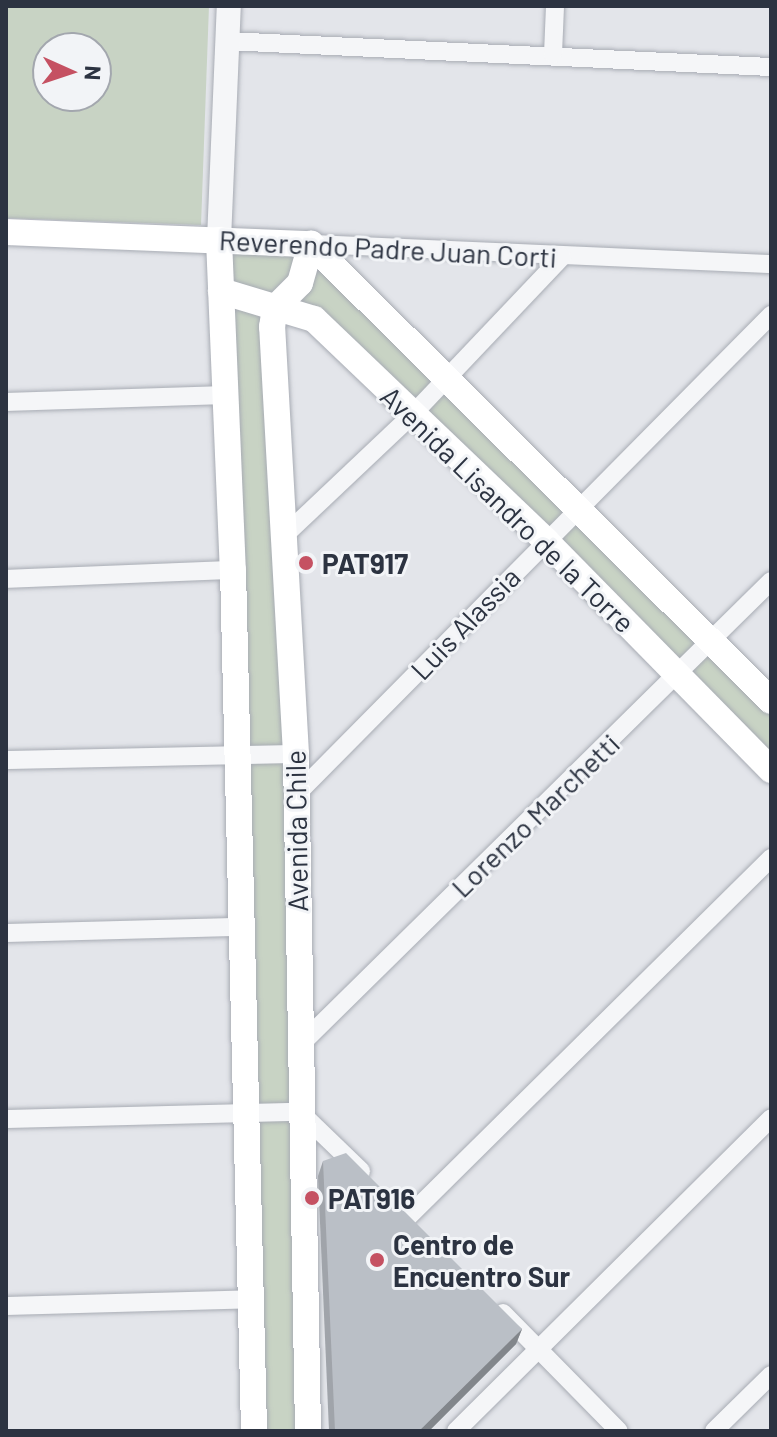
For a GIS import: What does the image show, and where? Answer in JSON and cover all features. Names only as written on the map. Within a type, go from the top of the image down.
[{"type":"main road","name":"Reverendo Padre Juan Corti","points":[[6,232],[311,244]]},
{"type":"main road","name":"Avenida Chile","points":[[219,240],[233,570],[254,1431]]},
{"type":"main road","points":[[275,308],[300,283],[311,244]]},
{"type":"main road","name":"Avenida Lisandro de la Torre","points":[[311,244],[771,701]]},
{"type":"main road","name":"Avenida Lisandro de la Torre","points":[[221,291],[314,319],[546,541],[771,770]]},
{"type":"main road","name":"Avenida Chile","points":[[275,308],[272,327],[296,754],[298,1047],[308,1431]]},
{"type":"street","points":[[219,240],[229,6]]},
{"type":"street","points":[[553,54],[555,6]]},
{"type":"street","points":[[227,41],[553,54],[771,67]]},
{"type":"street","name":"Reverendo Padre Juan Corti","points":[[311,244],[771,264]]},
{"type":"street","points":[[286,534],[448,379],[562,257]]},
{"type":"street","name":"Luis Alassia","points":[[295,796],[771,315]]},
{"type":"street","points":[[6,402],[225,395]]},
{"type":"street","points":[[6,579],[233,570]]},
{"type":"street","name":"Lorenzo Marchetti","points":[[298,1047],[771,581]]},
{"type":"street","points":[[6,760],[296,754]]},
{"type":"street","points":[[408,1217],[771,858]]},
{"type":"street","points":[[6,933],[243,927]]},
{"type":"street","points":[[6,1119],[300,1112],[376,1185]]},
{"type":"street","points":[[456,1431],[771,1118]]},
{"type":"street","points":[[484,1294],[619,1431]]},
{"type":"street","points":[[6,1306],[252,1299]]},
{"type":"street","points":[[714,1431],[771,1375]]},
{"type":"green space","points":[[6,6],[209,6],[201,225],[6,218]]},
{"type":"green space","points":[[219,240],[311,244],[771,701],[771,770],[314,320],[275,308],[308,1431],[254,1431]]},
{"type":"building","name":"Centro de Encuentro Sur","points":[[346,1153],[522,1329],[419,1431],[335,1431],[323,1161]]},
{"type":"place","name":"PAT917","points":[[306,563]]},
{"type":"place","name":"PAT916","points":[[312,1198]]},
{"type":"place","name":"Centro de Encuentro Sur","points":[[377,1260]]}]
